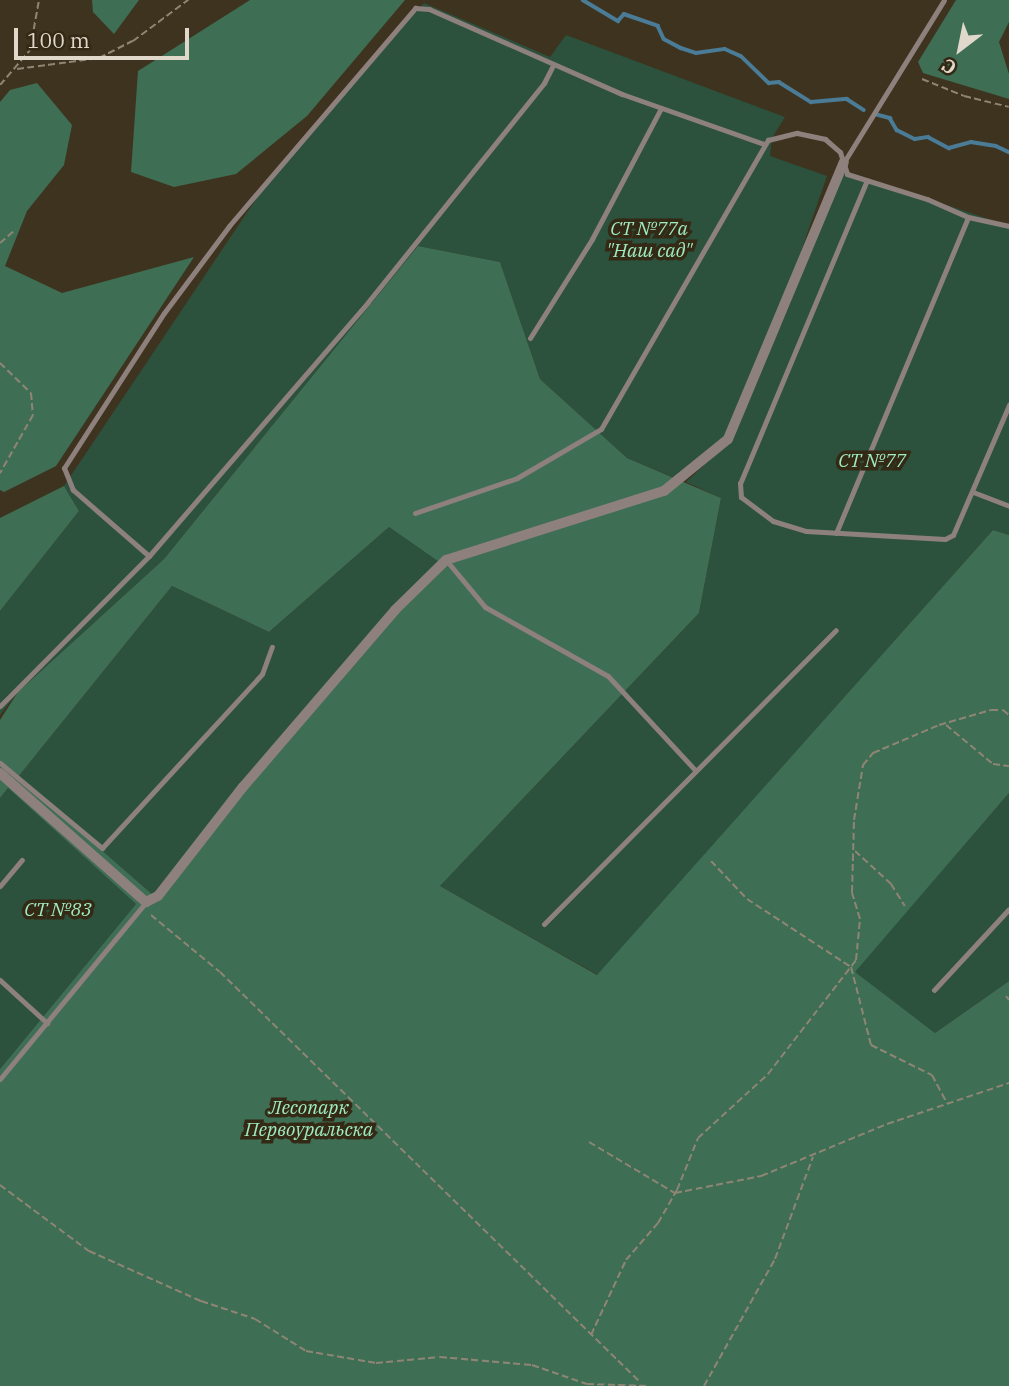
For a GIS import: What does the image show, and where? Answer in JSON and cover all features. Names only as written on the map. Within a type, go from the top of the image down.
[{"type":"street","points":[[0,773],[146,902],[158,896],[386,620],[446,560],[664,491],[728,439],[844,162]]},
{"type":"lane","points":[[844,162],[944,0]]},
{"type":"lane","points":[[149,556],[73,491],[64,468],[164,313],[283,159],[415,8],[429,9],[553,65],[661,108],[764,144],[797,133],[813,136],[834,146],[844,162],[847,174],[968,217],[1009,226]]},
{"type":"lane","points":[[0,706],[149,556],[368,302],[544,83],[553,65]]},
{"type":"lane","points":[[530,338],[592,239],[661,108]]},
{"type":"lane","points":[[415,513],[517,478],[601,429],[764,144]]},
{"type":"lane","points":[[867,180],[739,494],[773,521],[836,533],[946,539],[953,535],[1009,405]]},
{"type":"lane","points":[[836,533],[968,217]]},
{"type":"lane","points":[[973,492],[1009,506]]},
{"type":"lane","points":[[446,560],[485,607],[608,676],[696,771]]},
{"type":"lane","points":[[544,924],[836,630]]},
{"type":"lane","points":[[0,763],[102,848],[262,674],[272,646]]},
{"type":"lane","points":[[0,886],[22,860]]},
{"type":"lane","points":[[0,1079],[146,902]]},
{"type":"lane","points":[[934,990],[1009,908]]},
{"type":"lane","points":[[0,980],[47,1023]]},
{"type":"path","points":[[0,85],[17,69],[35,34],[39,0]]},
{"type":"path","points":[[17,69],[99,58],[133,41],[188,0]]},
{"type":"path","points":[[922,79],[964,96],[1009,107]]},
{"type":"path","points":[[0,243],[16,229]]},
{"type":"path","points":[[0,363],[31,393],[33,415],[26,436],[0,473]]},
{"type":"path","points":[[591,1335],[626,1260],[675,1193],[698,1138],[768,1074],[856,960],[860,919],[852,892],[854,820],[863,765],[873,753],[945,724],[991,710],[1003,710],[1009,715]]},
{"type":"path","points":[[945,724],[993,764],[1009,766]]},
{"type":"path","points":[[854,850],[891,884],[905,905]]},
{"type":"path","points":[[711,861],[747,899],[851,967],[871,1045],[932,1075],[947,1103]]},
{"type":"path","points":[[151,915],[220,972],[644,1385]]},
{"type":"path","points":[[1006,996],[1009,1000]]},
{"type":"path","points":[[589,1142],[675,1193],[761,1176],[947,1103],[1009,1083]]},
{"type":"path","points":[[704,1386],[775,1259],[813,1156]]},
{"type":"path","points":[[0,1185],[89,1251],[201,1301],[255,1319],[306,1350],[376,1363],[439,1357],[532,1365],[581,1384],[650,1386]]},
{"type":"green space","points":[[92,0],[139,0],[114,34],[93,12]]},
{"type":"green space","points":[[250,0],[405,0],[307,116],[236,174],[174,187],[131,172],[138,71]]},
{"type":"green space","points":[[956,0],[1009,0],[1009,22],[999,42],[1009,74],[1009,99],[923,73],[918,62]]},
{"type":"green space","name":"СТ №77а \"Наш сад\"","points":[[424,3],[550,57],[566,35],[785,117],[772,138],[770,156],[827,176],[784,301],[724,437],[675,478],[627,458],[540,379],[500,262],[418,246],[164,559],[18,692],[0,715],[0,611],[79,511],[64,486],[268,181]]},
{"type":"green space","points":[[37,83],[72,125],[64,165],[27,211],[5,266],[62,293],[194,257],[56,466],[4,492],[0,490],[0,102],[10,90]]},
{"type":"green space","name":"СТ №77","points":[[837,168],[1009,226],[1009,535],[993,530],[598,975],[440,886],[699,613],[721,498],[686,482],[730,441],[790,304]]},
{"type":"green space","name":"Лесопарк Первоуральска","points":[[418,246],[500,262],[540,379],[627,458],[721,498],[699,613],[440,886],[597,975],[993,530],[1009,535],[1009,793],[855,972],[935,1033],[1009,981],[1009,1386],[0,1386],[0,1069],[136,904],[8,788],[0,798],[0,720],[18,692],[164,559]],"holes":[[[389,527],[442,564],[263,757],[153,895],[18,777],[172,586],[269,632]]]},
{"type":"green space","points":[[64,486],[79,511],[0,611],[0,518]]},
{"type":"green space","points":[[389,527],[442,564],[153,895],[18,777],[172,586],[269,632]]},
{"type":"green space","name":"СТ №83","points":[[8,788],[136,904],[0,1069],[0,798]]},
{"type":"green space","points":[[1009,793],[1009,981],[935,1033],[854,972]]},
{"type":"waterway","points":[[583,0],[618,21],[624,14],[658,26],[664,39],[681,48],[696,53],[725,49],[741,56],[769,83],[779,82],[811,102],[847,99],[864,110]]},
{"type":"waterway","points":[[875,114],[890,118],[897,130],[915,139],[928,137],[949,148],[971,142],[996,146],[1009,152]]}]
